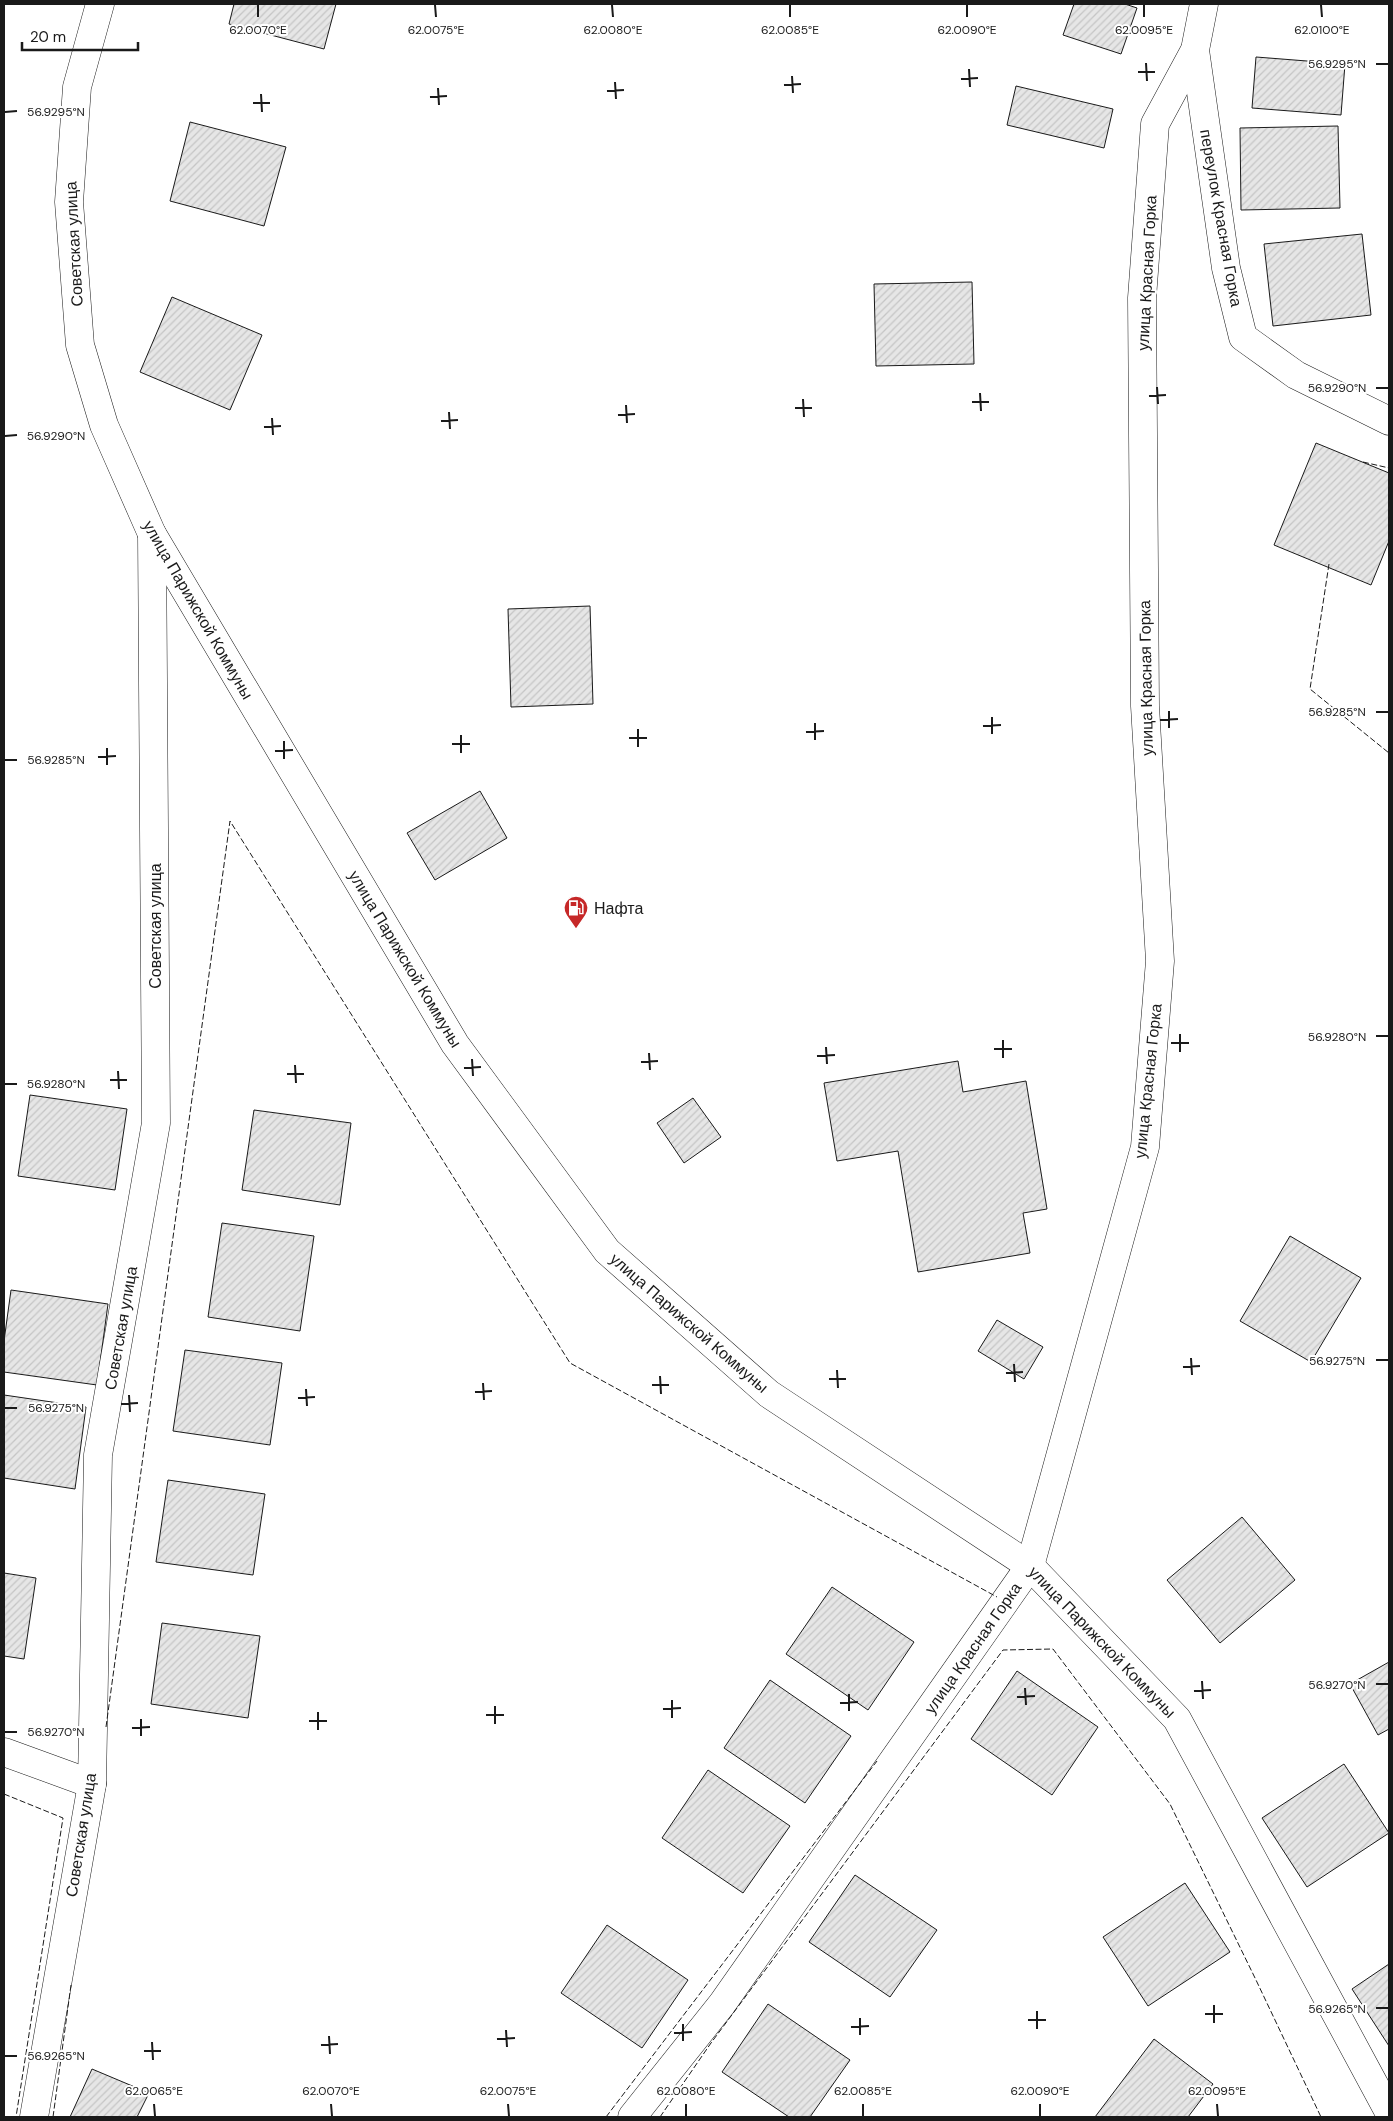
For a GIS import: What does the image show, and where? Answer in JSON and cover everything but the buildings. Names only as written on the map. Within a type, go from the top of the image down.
[{"type":"street","name":"Советская улица","points":[[100,4],[77,87],[69,202],[80,345],[104,425]]},
{"type":"street","name":"улица Красная Горка","points":[[632,2117],[722,2004],[1030,1566],[1146,1146],[1160,961],[1145,706],[1142,298],[1155,124],[1195,50],[1204,4]]},
{"type":"street","name":"переулок Красная Горка","points":[[1195,50],[1226,268],[1243,337],[1296,375],[1389,420]]},
{"type":"street","name":"улица Парижской Коммуны","points":[[104,425],[152,534],[455,1044],[607,1251],[769,1394],[1030,1566],[1177,1719],[1389,2112]]},
{"type":"street","name":"Советская улица","points":[[34,2117],[92,1784],[98,1455],[156,1123],[152,534]]},
{"type":"street","points":[[4,1752],[92,1784]]},
{"type":"fence","points":[[1363,462],[1389,468]]},
{"type":"fence","points":[[1329,564],[1310,689],[1389,753]]},
{"type":"fence","points":[[106,1727],[230,821],[570,1363],[997,1597]]},
{"type":"fence","points":[[660,2117],[711,2043],[1003,1650],[1053,1649],[1170,1804],[1321,2117]]},
{"type":"fence","points":[[606,2117],[877,1761]]},
{"type":"fence","points":[[4,1794],[63,1818],[16,2117]]},
{"type":"fence","points":[[53,2117],[71,1985]]},
{"type":"place","name":"Нафта","points":[[576,929]]}]
